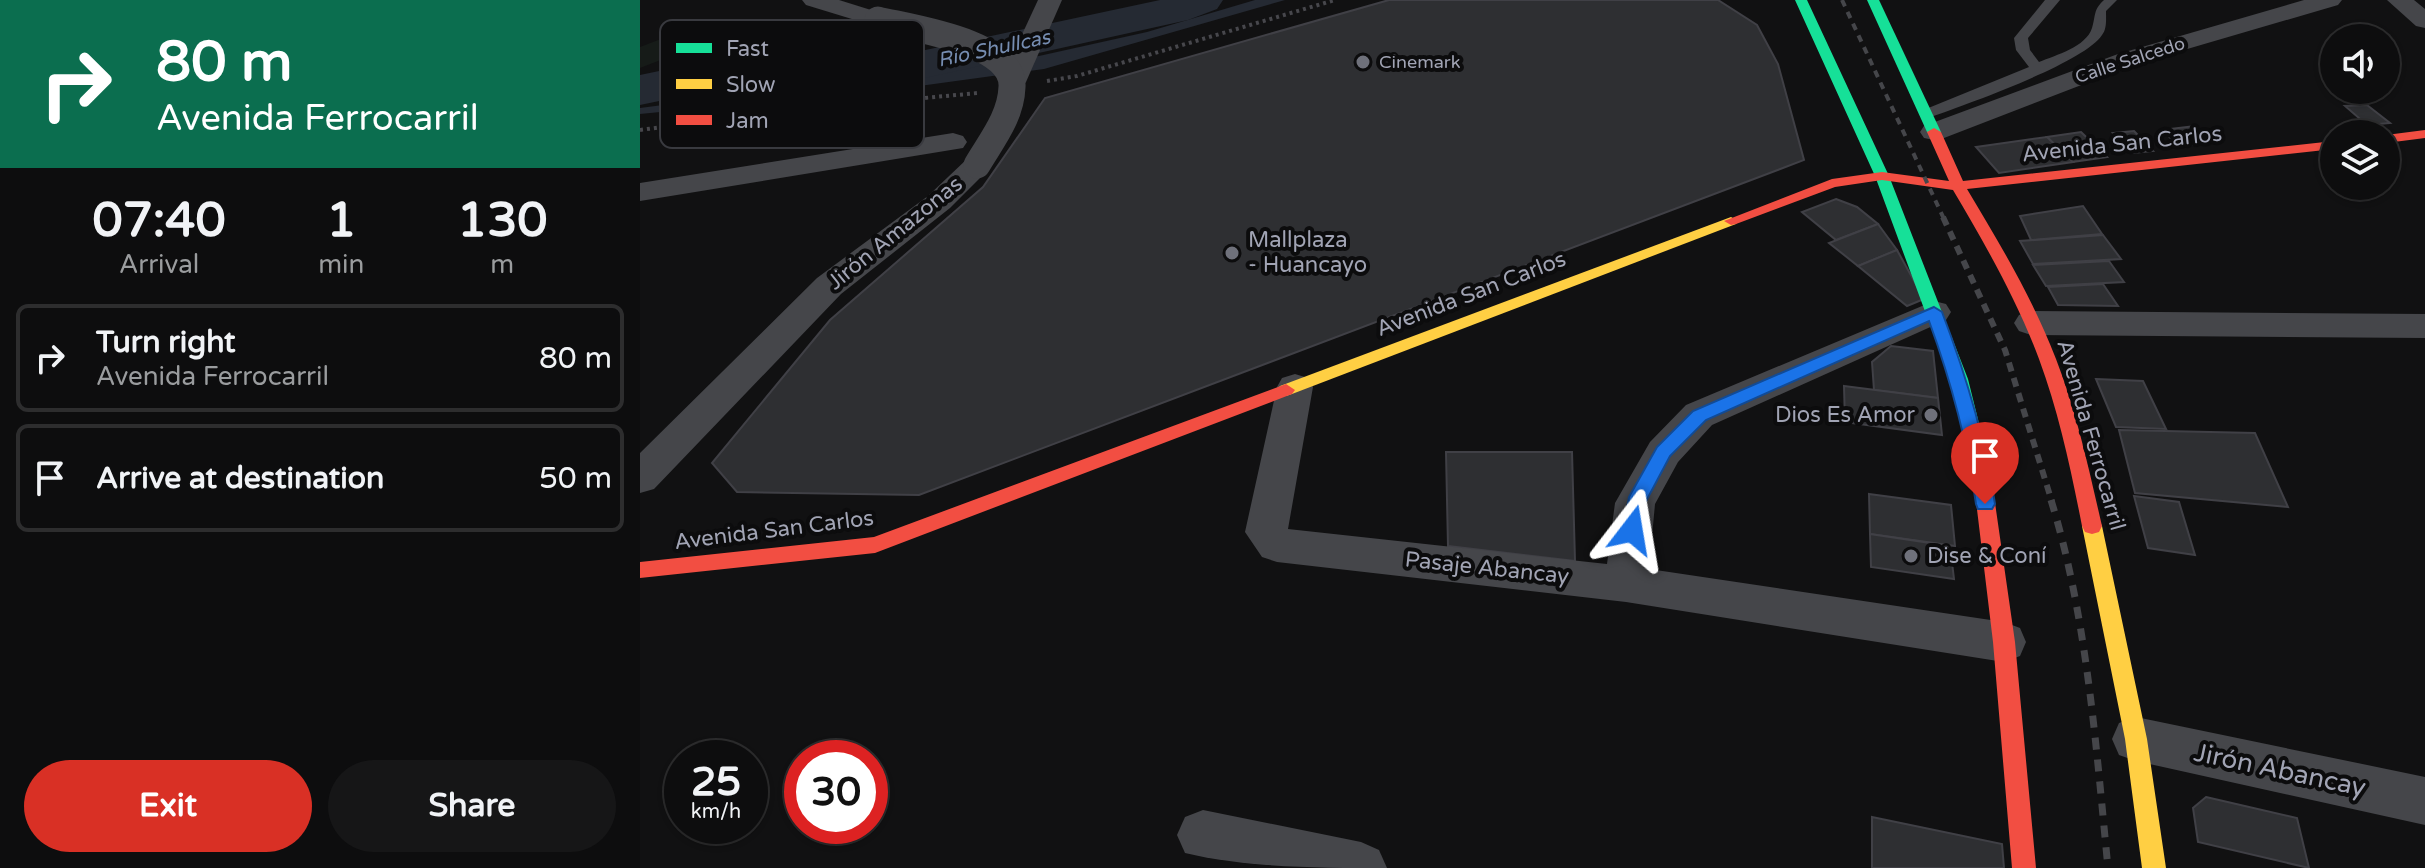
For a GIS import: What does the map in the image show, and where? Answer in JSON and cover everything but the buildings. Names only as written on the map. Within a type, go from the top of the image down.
[{"type":"main road","points":[[1801,0],[1882,176],[1959,379],[1978,449],[2004,642],[2024,868]]},
{"type":"main road","name":"Avenida Ferrocarril","points":[[1873,0],[1958,186],[1994,247],[2048,360],[2080,468],[2104,572],[2136,739],[2154,868]]},
{"type":"main road","points":[[2400,137],[2425,134]]},
{"type":"main road","name":"Avenida San Carlos","points":[[640,570],[875,545],[1832,183],[1882,176],[1958,186],[2320,147]]},
{"type":"street","points":[[814,0],[878,20]]},
{"type":"street","name":"Jirón Amazonas","points":[[640,478],[829,286],[939,202],[965,154],[1009,107],[1013,82],[1050,0]]},
{"type":"street","name":"Calle Salcedo","points":[[1930,123],[2127,59],[2330,0]]},
{"type":"street","points":[[2399,0],[2425,21]]},
{"type":"street","points":[[924,33],[978,48],[998,59],[1010,71],[1013,82]]},
{"type":"street","points":[[640,192],[965,154]]},
{"type":"street","points":[[1626,584],[1635,503],[1664,452],[1699,415],[1934,312]]},
{"type":"street","points":[[2031,323],[2421,333]]},
{"type":"street","name":"Pasaje Abancay","points":[[1295,387],[1267,511],[1266,532],[1277,545],[1626,584],[2004,642]]},
{"type":"street","name":"Jirón Abancay","points":[[2136,739],[2425,801]]},
{"type":"street","points":[[1203,835],[1361,868]]},
{"type":"lane","points":[[2036,67],[2023,50],[2021,38],[2054,0]]},
{"type":"lane","points":[[1930,123],[2036,67],[2082,48],[2098,32],[2100,10],[2111,0]]},
{"type":"shaded area","points":[[1255,0],[1285,0],[1044,69],[924,85],[924,71],[1039,56],[1147,32]]},
{"type":"shaded area","points":[[660,39],[660,60],[640,68],[640,47]]},
{"type":"shaded area","points":[[660,105],[660,112],[640,114],[640,108]]},
{"type":"waterway","name":"Río Shullcas","points":[[924,64],[1172,11],[1201,0]]},
{"type":"waterway","name":"Río Shullcas","points":[[640,90],[660,86]]},
{"type":"railway","points":[[1842,0],[1944,219]]},
{"type":"railway","points":[[1943,217],[2005,350],[2052,502]]},
{"type":"railway","points":[[2051,500],[2082,636],[2108,868]]},
{"type":"traffic: fast","points":[[1801,0],[1882,176],[1959,379],[1981,468]]},
{"type":"traffic: fast","points":[[1873,0],[1934,132]]},
{"type":"traffic: slow","points":[[1286,390],[1731,221]]},
{"type":"traffic: slow","points":[[2092,526],[2136,739],[2154,868]]},
{"type":"traffic: jam","points":[[1934,132],[1958,186]]},
{"type":"traffic: jam","points":[[2400,137],[2425,134]]},
{"type":"traffic: jam","points":[[1731,221],[1832,183],[1882,176],[1958,186],[2320,147]]},
{"type":"traffic: jam","points":[[1958,186],[2039,337],[2068,421],[2092,526]]},
{"type":"traffic: jam","points":[[640,570],[875,545],[1286,390]]},
{"type":"traffic: jam","points":[[1981,468],[2004,642],[2024,868]]},
{"type":"place","name":"Cinemark","points":[[1363,62]]},
{"type":"place","name":"Mallplaza - Huancayo","points":[[1232,253]]},
{"type":"place","name":"Dios Es Amor","points":[[1931,415]]},
{"type":"place","name":"Dise & Coní","points":[[1911,556]]},
{"type":"route","points":[[1632,530],[1635,503],[1664,452],[1699,415],[1934,312],[1959,379],[1978,449],[1985,504]]}]
